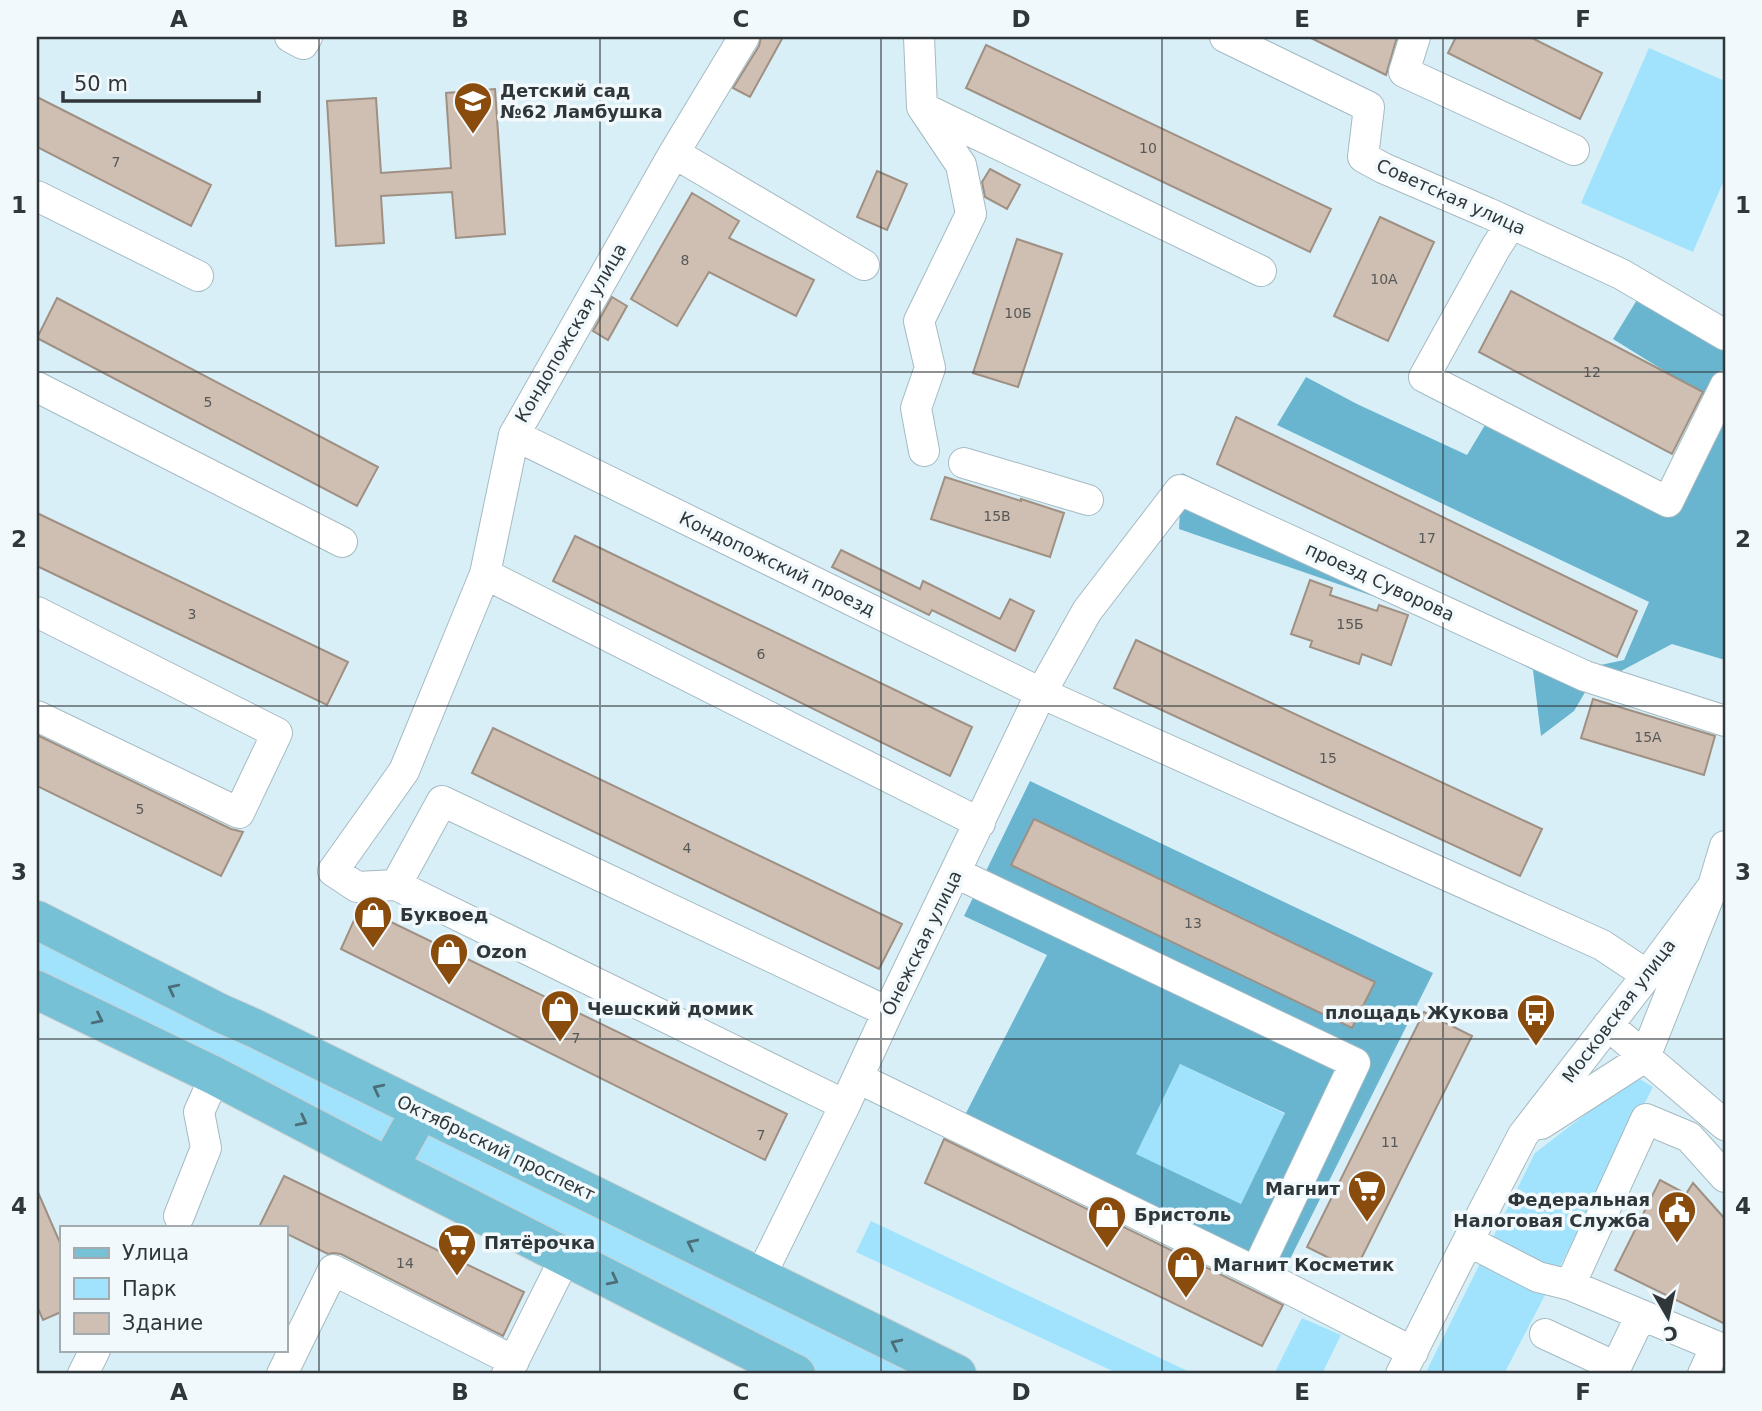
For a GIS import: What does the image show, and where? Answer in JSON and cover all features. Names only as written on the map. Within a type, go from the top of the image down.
[{"type":"main road","name":"Октябрьский проспект","points":[[37,920],[220,1013],[957,1374]]},
{"type":"main road","points":[[37,990],[215,1076],[796,1374]]},
{"type":"main road","points":[[389,1167],[420,1111]]},
{"type":"street","points":[[290,37],[303,44],[307,37]]},
{"type":"street","name":"Кондопожская улица","points":[[396,885],[357,887],[333,871],[404,771],[485,574],[514,435],[674,153],[744,37]]},
{"type":"street","points":[[919,37],[922,107],[961,165],[971,214],[919,321],[930,368],[916,408],[924,451]]},
{"type":"street","name":"Советская улица","points":[[1224,37],[1370,107],[1363,158],[1621,274],[1725,335]]},
{"type":"street","points":[[1415,37],[1404,72],[1574,150]]},
{"type":"street","points":[[922,107],[1261,271]]},
{"type":"street","points":[[674,153],[864,265]]},
{"type":"street","points":[[37,196],[198,276]]},
{"type":"street","points":[[1510,225],[1424,377],[1668,502],[1725,386]]},
{"type":"street","points":[[37,387],[342,542]]},
{"type":"street","name":"Кондопожский проезд","points":[[514,435],[1041,693],[1602,946],[1641,983],[1660,994],[1662,1015]]},
{"type":"street","points":[[964,463],[1088,500]]},
{"type":"street","name":"проезд Суворова","points":[[1087,611],[1180,491],[1585,676],[1725,721]]},
{"type":"street","points":[[485,574],[980,823]]},
{"type":"street","name":"Онежская улица","points":[[760,1277],[1041,693],[1087,611]]},
{"type":"street","points":[[37,612],[277,733],[239,813],[37,716]]},
{"type":"street","points":[[845,1105],[396,885],[442,801],[888,1012]]},
{"type":"street","name":"Московская улица","points":[[1523,1135],[1645,1057],[1721,885],[1725,846]]},
{"type":"street","points":[[956,873],[1355,1063],[1256,1272]]},
{"type":"street","name":"Московская улица","points":[[1407,1363],[1523,1135],[1721,885]]},
{"type":"street","points":[[1608,1025],[1725,1125]]},
{"type":"street","points":[[179,1216],[206,1147],[199,1112],[215,1076]]},
{"type":"street","points":[[858,1078],[1256,1272],[1407,1363]]},
{"type":"street","points":[[1570,1285],[1646,1119],[1689,1137],[1725,1177]]},
{"type":"street","points":[[1468,1241],[1538,1277],[1570,1285],[1721,1348],[1703,1374]]},
{"type":"street","points":[[282,1374],[333,1270],[511,1368],[566,1256]]},
{"type":"street","points":[[1545,1334],[1616,1367],[1641,1315]]},
{"type":"street","points":[[83,1374],[93,1352]]},
{"type":"green space","points":[[1649,48],[1725,81],[1725,178],[1693,252],[1581,203]]},
{"type":"green space","points":[[37,938],[916,1374],[812,1374],[37,990]]},
{"type":"green space","points":[[1180,1064],[1285,1114],[1241,1204],[1135,1154]]},
{"type":"green space","points":[[1635,1076],[1653,1087],[1504,1374],[1425,1374],[1535,1153]]},
{"type":"green space","points":[[871,1221],[1194,1374],[1119,1374],[856,1252]]},
{"type":"green space","points":[[1302,1318],[1341,1335],[1322,1374],[1274,1374]]},
{"type":"shaded area","points":[[1651,277],[1725,326],[1725,660],[1672,644],[1587,689],[1574,711],[1541,736],[1533,670],[1422,613],[1179,529],[1182,473],[1591,667],[1624,660],[1649,602],[1277,425],[1306,377],[1467,455],[1497,405],[1666,486],[1708,398],[1613,339]]},
{"type":"shaded area","points":[[1030,781],[1433,973],[1285,1269],[965,1115],[1047,955],[964,916]],"holes":[[[1180,1064],[1285,1113],[1241,1204],[1136,1154]]]},
{"type":"building","points":[[761,37],[783,37],[750,97],[733,88],[759,46]]},
{"type":"building","points":[[1309,37],[1397,37],[1386,75]]},
{"type":"building","points":[[1456,37],[1530,37],[1602,73],[1580,119],[1448,53]]},
{"type":"building","points":[[986,45],[1331,209],[1310,252],[966,88]]},
{"type":"building","name":"Детский сад №62 Ламбушка","points":[[495,89],[505,234],[456,238],[452,192],[381,196],[384,243],[336,246],[327,101],[376,98],[381,173],[451,168],[446,93]]},
{"type":"building","points":[[37,97],[211,185],[191,226],[37,147]]},
{"type":"building","points":[[990,169],[1020,185],[1007,209],[985,197],[982,182]]},
{"type":"building","points":[[877,171],[907,184],[887,230],[857,217]]},
{"type":"building","points":[[692,193],[739,221],[729,238],[814,280],[796,316],[709,272],[677,326],[631,299]]},
{"type":"building","points":[[1380,217],[1434,242],[1388,341],[1334,316]]},
{"type":"building","points":[[1017,239],[1062,254],[1018,387],[973,373]]},
{"type":"building","points":[[1511,291],[1703,392],[1672,454],[1479,352]]},
{"type":"building","points":[[612,297],[627,306],[608,340],[593,331]]},
{"type":"building","points":[[57,298],[378,467],[357,506],[37,338]]},
{"type":"building","points":[[1236,417],[1637,611],[1617,657],[1217,464]]},
{"type":"building","points":[[945,477],[1064,513],[1050,557],[931,519]]},
{"type":"building","points":[[37,513],[348,662],[327,705],[37,566]]},
{"type":"building","points":[[575,536],[972,727],[950,776],[553,581]]},
{"type":"building","points":[[841,550],[920,589],[923,581],[1000,619],[1010,599],[1034,611],[1015,651],[932,610],[929,615],[832,567]]},
{"type":"building","points":[[1310,580],[1332,588],[1330,595],[1377,611],[1379,605],[1408,615],[1391,665],[1362,654],[1359,664],[1310,647],[1312,641],[1291,634]]},
{"type":"building","points":[[1136,640],[1542,829],[1520,876],[1114,688]]},
{"type":"building","points":[[1593,699],[1715,736],[1704,775],[1581,738]]},
{"type":"building","points":[[493,728],[902,924],[879,969],[472,773]]},
{"type":"building","points":[[37,735],[231,829],[243,832],[221,876],[37,786]]},
{"type":"building","points":[[1034,819],[1375,982],[1352,1028],[1011,865]]},
{"type":"building","points":[[360,907],[787,1114],[765,1160],[341,949]]},
{"type":"building","points":[[1424,1012],[1472,1036],[1355,1271],[1307,1247]]},
{"type":"building","points":[[944,1139],[1283,1305],[1262,1346],[925,1183]]},
{"type":"building","points":[[284,1176],[524,1292],[503,1336],[341,1254],[328,1254],[287,1234],[287,1226],[259,1226]]},
{"type":"building","name":"Федеральная Налоговая Служба","points":[[1660,1180],[1686,1194],[1693,1183],[1725,1219],[1725,1324],[1615,1270]]},
{"type":"building","points":[[37,1190],[60,1243],[60,1312],[43,1320],[37,1306]]},
{"type":"place","name":"Детский сад №62 Ламбушка","points":[[473,135]]},
{"type":"place","name":"Буквоед","points":[[373,949]]},
{"type":"place","name":"Ozon","points":[[449,986]]},
{"type":"place","name":"Чешский домик","points":[[560,1043]]},
{"type":"place","name":"площадь Жукова","points":[[1536,1047]]},
{"type":"place","name":"Магнит","points":[[1367,1223]]},
{"type":"place","name":"Федеральная Налоговая Служба","points":[[1677,1244]]},
{"type":"place","name":"Бристоль","points":[[1107,1249]]},
{"type":"place","name":"Пятёрочка","points":[[457,1277]]},
{"type":"place","name":"Магнит Косметик","points":[[1186,1299]]}]
